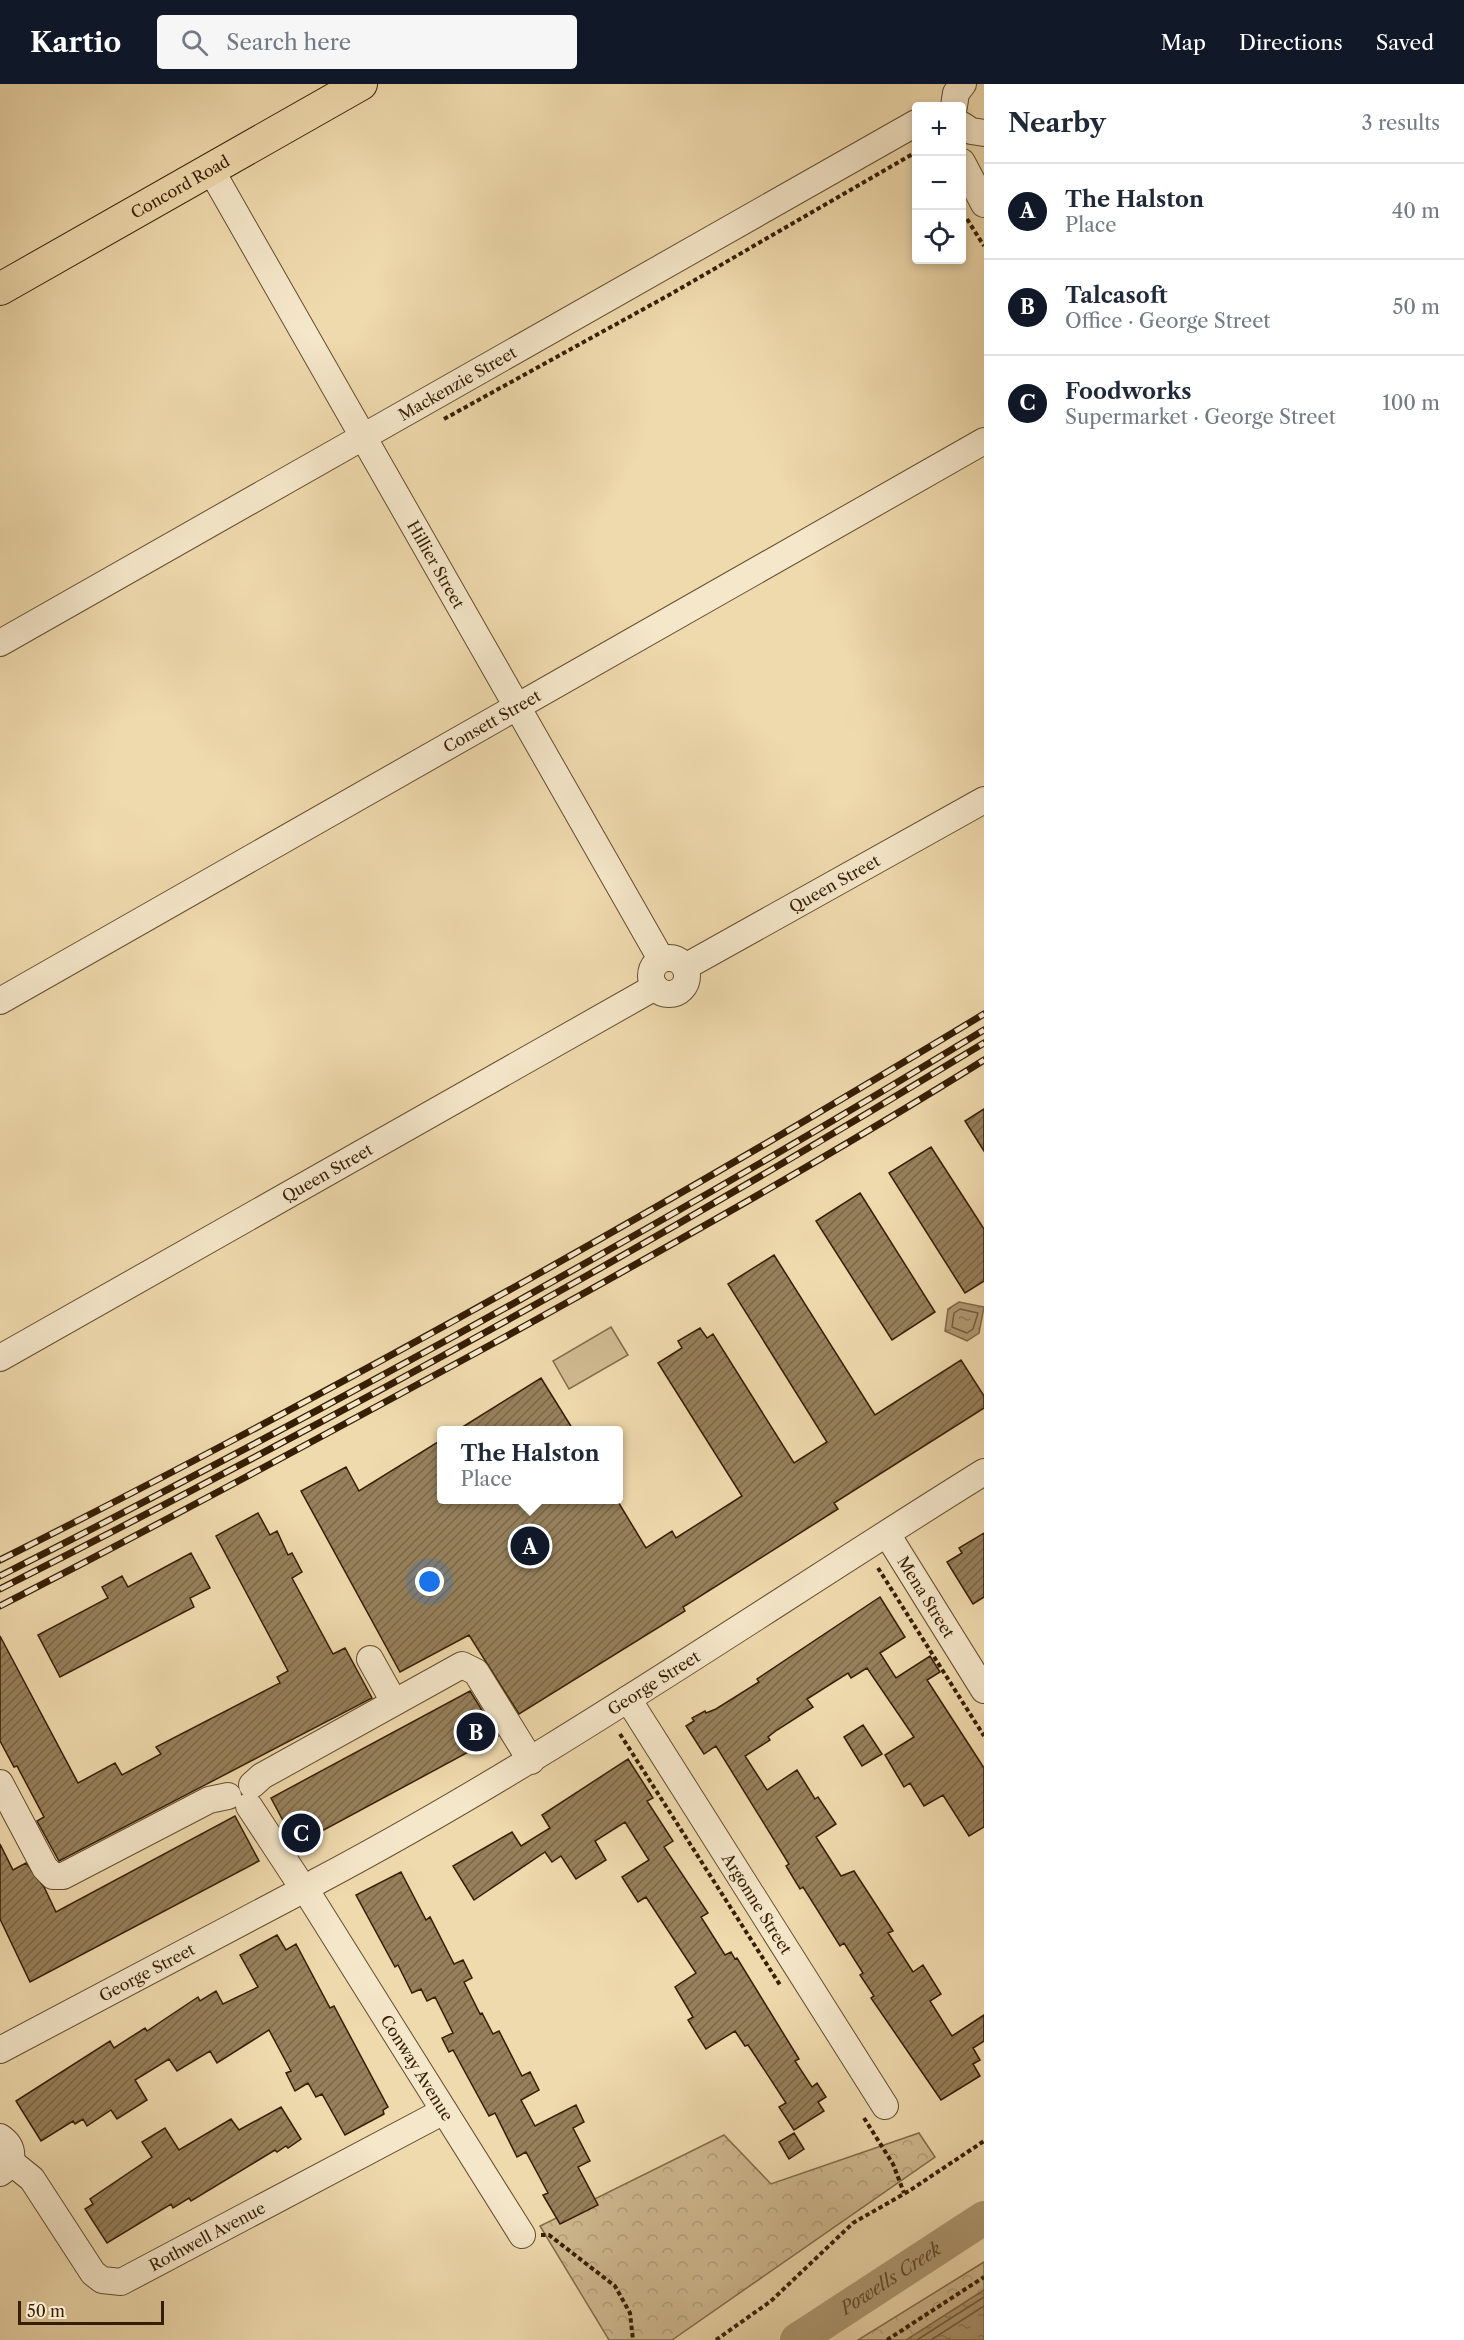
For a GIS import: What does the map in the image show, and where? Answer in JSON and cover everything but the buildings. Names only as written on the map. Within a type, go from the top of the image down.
[{"type":"main road","name":"Concord Road","points":[[0,289],[361,84]]},
{"type":"street","points":[[959,102],[956,93],[963,84]]},
{"type":"street","name":"Mackenzie Street","points":[[0,643],[912,125]]},
{"type":"street","name":"Hillier Street","points":[[211,170],[517,707],[673,963]]},
{"type":"street","points":[[966,170],[984,204]]},
{"type":"street","name":"Consett Street","points":[[0,1001],[984,441]]},
{"type":"street","name":"Queen Street","points":[[0,1358],[655,987],[652,972],[984,800]]},
{"type":"street","name":"George Street","points":[[0,2050],[422,1826],[531,1761],[984,1472]]},
{"type":"street","name":"Mena Street","points":[[887,1534],[984,1690]]},
{"type":"street","points":[[370,1659],[394,1702]]},
{"type":"street","points":[[0,1783],[45,1868],[53,1876],[63,1876],[209,1800],[243,1796],[261,1776],[462,1665],[476,1672],[531,1761]]},
{"type":"street","name":"Argonne Street","points":[[628,1699],[873,2110]]},
{"type":"street","name":"Conway Avenue","points":[[243,1796],[522,2235]]},
{"type":"street","name":"Rothwell Avenue","points":[[5,2167],[32,2179],[93,2273],[102,2280],[121,2282],[444,2110]]},
{"type":"street","points":[[0,2137],[11,2150],[5,2167]]},
{"type":"path","points":[[438,422],[628,318],[912,154]]},
{"type":"path","points":[[966,217],[984,246]]},
{"type":"path","points":[[878,1568],[984,1736]]},
{"type":"path","points":[[620,1734],[786,1995]]},
{"type":"path","points":[[873,2110],[904,2193]]},
{"type":"path","points":[[716,2340],[771,2301],[853,2223],[984,2141]]},
{"type":"path","points":[[522,2235],[549,2235],[615,2286],[630,2313],[633,2340]]},
{"type":"path","points":[[887,2340],[984,2277]]},
{"type":"green space","points":[[611,1327],[628,1355],[569,1389],[553,1361]]},
{"type":"green space","points":[[919,2133],[935,2157],[672,2340],[609,2340],[540,2226],[724,2135],[771,2184]]},
{"type":"green space","points":[[984,2262],[984,2340],[858,2340]]},
{"type":"water","points":[[959,1302],[984,1307],[979,1333],[967,1341],[945,1331],[948,1309]]},
{"type":"water","points":[[984,2290],[984,2340],[906,2340]]},
{"type":"waterway","name":"Powells Creek","points":[[797,2340],[984,2218]]},
{"type":"railway","points":[[0,1560],[250,1431],[497,1297],[742,1158],[984,1014]]},
{"type":"railway","points":[[0,1576],[374,1380],[620,1244],[984,1030]]},
{"type":"railway","points":[[0,1589],[250,1460],[497,1326],[742,1187],[984,1043]]},
{"type":"railway","points":[[0,1606],[248,1476],[556,1309],[802,1169],[984,1060]]},
{"type":"place","name":"The Halston","points":[[530,1546]]},
{"type":"place","name":"Talcasoft","points":[[476,1732]]},
{"type":"place","name":"Foodworks","points":[[301,1833]]}]
